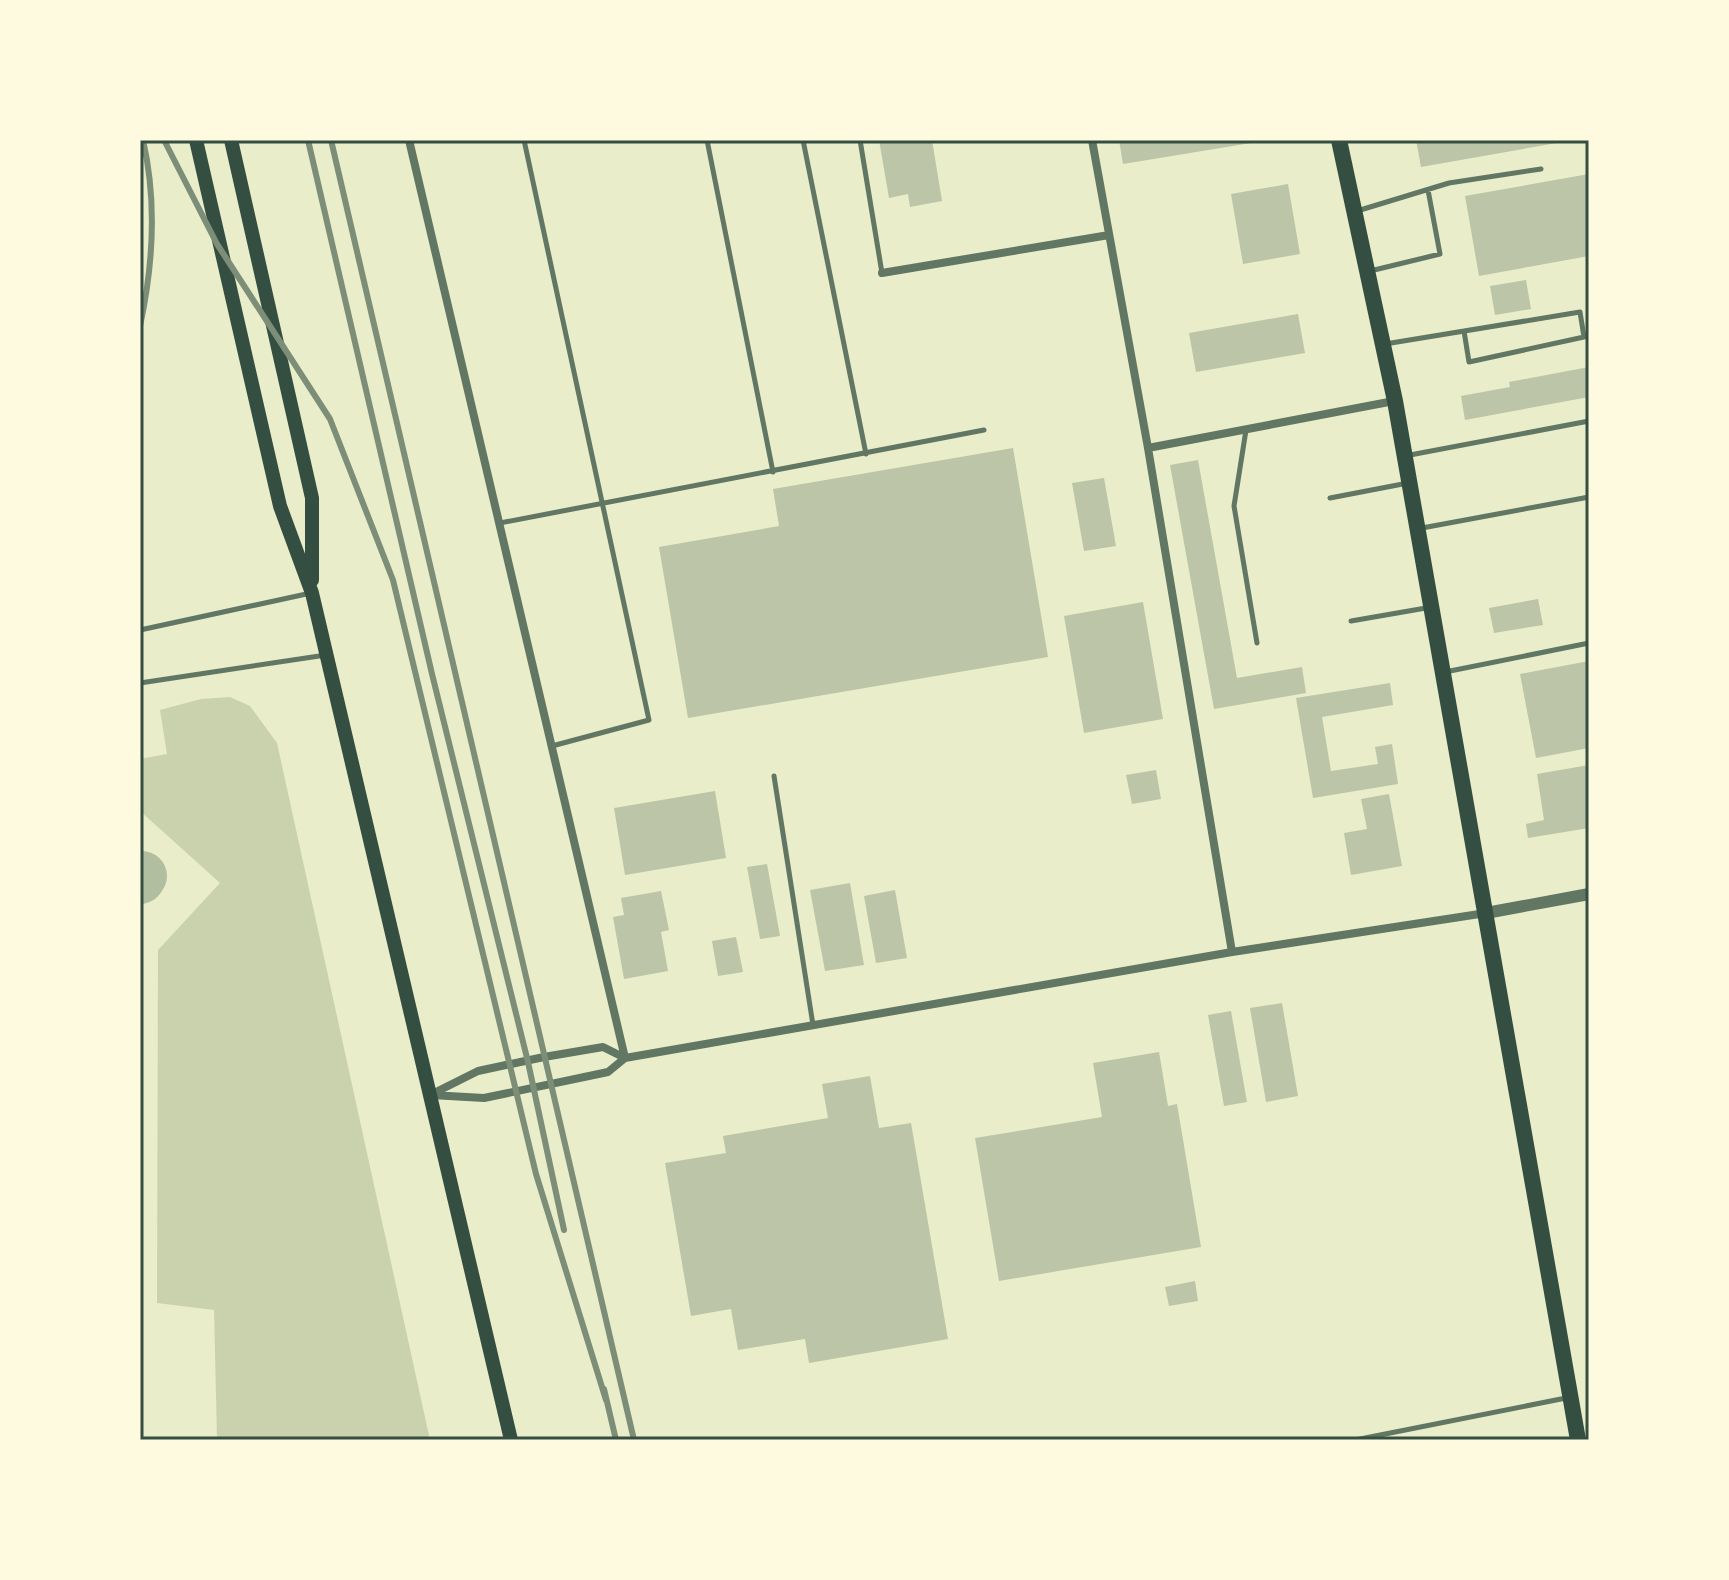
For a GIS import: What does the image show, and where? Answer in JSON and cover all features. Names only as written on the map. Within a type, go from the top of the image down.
[{"type":"main road","points":[[196,140],[280,506],[312,593],[511,1440]]},
{"type":"main road","points":[[231,140],[312,498],[312,593]]},
{"type":"main road","points":[[1339,140],[1395,401],[1578,1440]]},
{"type":"street","points":[[409,140],[625,1058]]},
{"type":"street","points":[[1092,140],[1148,448],[1232,952]]},
{"type":"street","points":[[882,273],[1109,235]]},
{"type":"street","points":[[1148,448],[1395,401]]},
{"type":"street","points":[[431,1095],[484,1098],[608,1072],[625,1058],[1232,952],[1589,894]]},
{"type":"street","points":[[431,1095],[478,1071],[544,1057],[603,1047],[625,1058]]},
{"type":"lane","points":[[524,140],[649,720],[552,746]]},
{"type":"lane","points":[[707,140],[773,472]]},
{"type":"lane","points":[[803,140],[866,454]]},
{"type":"lane","points":[[860,140],[882,273]]},
{"type":"lane","points":[[1356,211],[1428,190],[1541,169]]},
{"type":"lane","points":[[1369,271],[1440,254],[1428,190]]},
{"type":"lane","points":[[1384,345],[1464,331],[1580,312],[1584,337],[1469,362],[1464,331]]},
{"type":"lane","points":[[1405,456],[1589,421]]},
{"type":"lane","points":[[1246,429],[1234,506],[1257,643]]},
{"type":"lane","points":[[500,523],[984,430]]},
{"type":"lane","points":[[1330,498],[1409,482]]},
{"type":"lane","points":[[1417,529],[1589,497]]},
{"type":"lane","points":[[140,630],[312,593]]},
{"type":"lane","points":[[1351,621],[1431,607]]},
{"type":"lane","points":[[1443,672],[1589,643]]},
{"type":"lane","points":[[140,683],[327,655]]},
{"type":"lane","points":[[774,776],[813,1025]]},
{"type":"lane","points":[[1355,1440],[1571,1397]]},
{"type":"green space","points":[[230,697],[250,706],[277,743],[430,1440],[217,1440],[214,1310],[157,1303],[158,950],[220,883],[140,811],[140,759],[167,754],[160,710],[201,699]]},
{"type":"building","points":[[879,140],[932,140],[942,201],[910,207],[908,194],[889,198]]},
{"type":"building","points":[[1119,140],[1257,140],[1257,142],[1123,164]]},
{"type":"building","points":[[1416,140],[1561,140],[1562,142],[1421,167]]},
{"type":"building","points":[[1589,174],[1589,256],[1479,276],[1465,196]]},
{"type":"building","points":[[1288,184],[1300,254],[1243,264],[1231,194]]},
{"type":"building","points":[[1526,280],[1531,309],[1495,315],[1490,286]]},
{"type":"building","points":[[1298,314],[1305,353],[1196,372],[1189,333]]},
{"type":"building","points":[[1589,367],[1589,397],[1465,420],[1461,396],[1510,387],[1509,382]]},
{"type":"building","points":[[1013,448],[1048,657],[688,718],[659,547],[779,526],[773,489]]},
{"type":"building","points":[[1198,460],[1237,678],[1302,667],[1306,693],[1214,709],[1170,465]]},
{"type":"building","points":[[1104,478],[1116,546],[1084,551],[1072,483]]},
{"type":"building","points":[[1538,599],[1543,625],[1494,633],[1489,608]]},
{"type":"building","points":[[1143,602],[1163,719],[1084,733],[1064,616]]},
{"type":"building","points":[[1589,661],[1589,748],[1536,758],[1520,674]]},
{"type":"building","points":[[1390,683],[1393,705],[1322,717],[1331,771],[1378,764],[1375,747],[1392,744],[1398,784],[1313,798],[1296,698]]},
{"type":"building","points":[[1589,765],[1589,828],[1528,838],[1526,824],[1544,820],[1537,774]]},
{"type":"building","points":[[1156,770],[1161,799],[1132,804],[1126,775]]},
{"type":"building","points":[[715,791],[726,858],[625,875],[614,808]]},
{"type":"building","points":[[1389,794],[1402,866],[1351,875],[1344,833],[1367,829],[1361,799]]},
{"type":"building","points":[[767,864],[780,936],[760,939],[747,867]]},
{"type":"building","points":[[850,883],[864,965],[825,971],[810,890]]},
{"type":"building","points":[[895,890],[907,958],[876,963],[864,896]]},
{"type":"building","points":[[661,891],[669,930],[661,932],[668,971],[624,979],[613,917],[624,915],[621,898]]},
{"type":"building","points":[[736,937],[743,972],[718,976],[712,941]]},
{"type":"building","points":[[1282,1003],[1298,1096],[1266,1102],[1250,1008]]},
{"type":"building","points":[[1231,1011],[1247,1102],[1224,1106],[1208,1015]]},
{"type":"building","points":[[1159,1052],[1168,1106],[1177,1104],[1201,1247],[999,1281],[975,1138],[1102,1117],[1093,1063]]},
{"type":"building","points":[[870,1076],[879,1128],[911,1123],[948,1339],[809,1363],[805,1339],[738,1350],[731,1309],[691,1316],[665,1163],[726,1153],[723,1136],[828,1118],[822,1084]]},
{"type":"building","points":[[1195,1281],[1198,1301],[1169,1306],[1165,1287]]},
{"type":"railway","points":[[140,326],[152,233],[150,186],[143,140]]},
{"type":"railway","points":[[164,140],[217,244],[330,419],[393,580],[536,1174],[606,1400]]},
{"type":"railway","points":[[308,140],[432,674],[528,1062],[564,1230]]},
{"type":"railway","points":[[331,140],[634,1440]]},
{"type":"railway","points":[[604,1389],[616,1440]]}]
